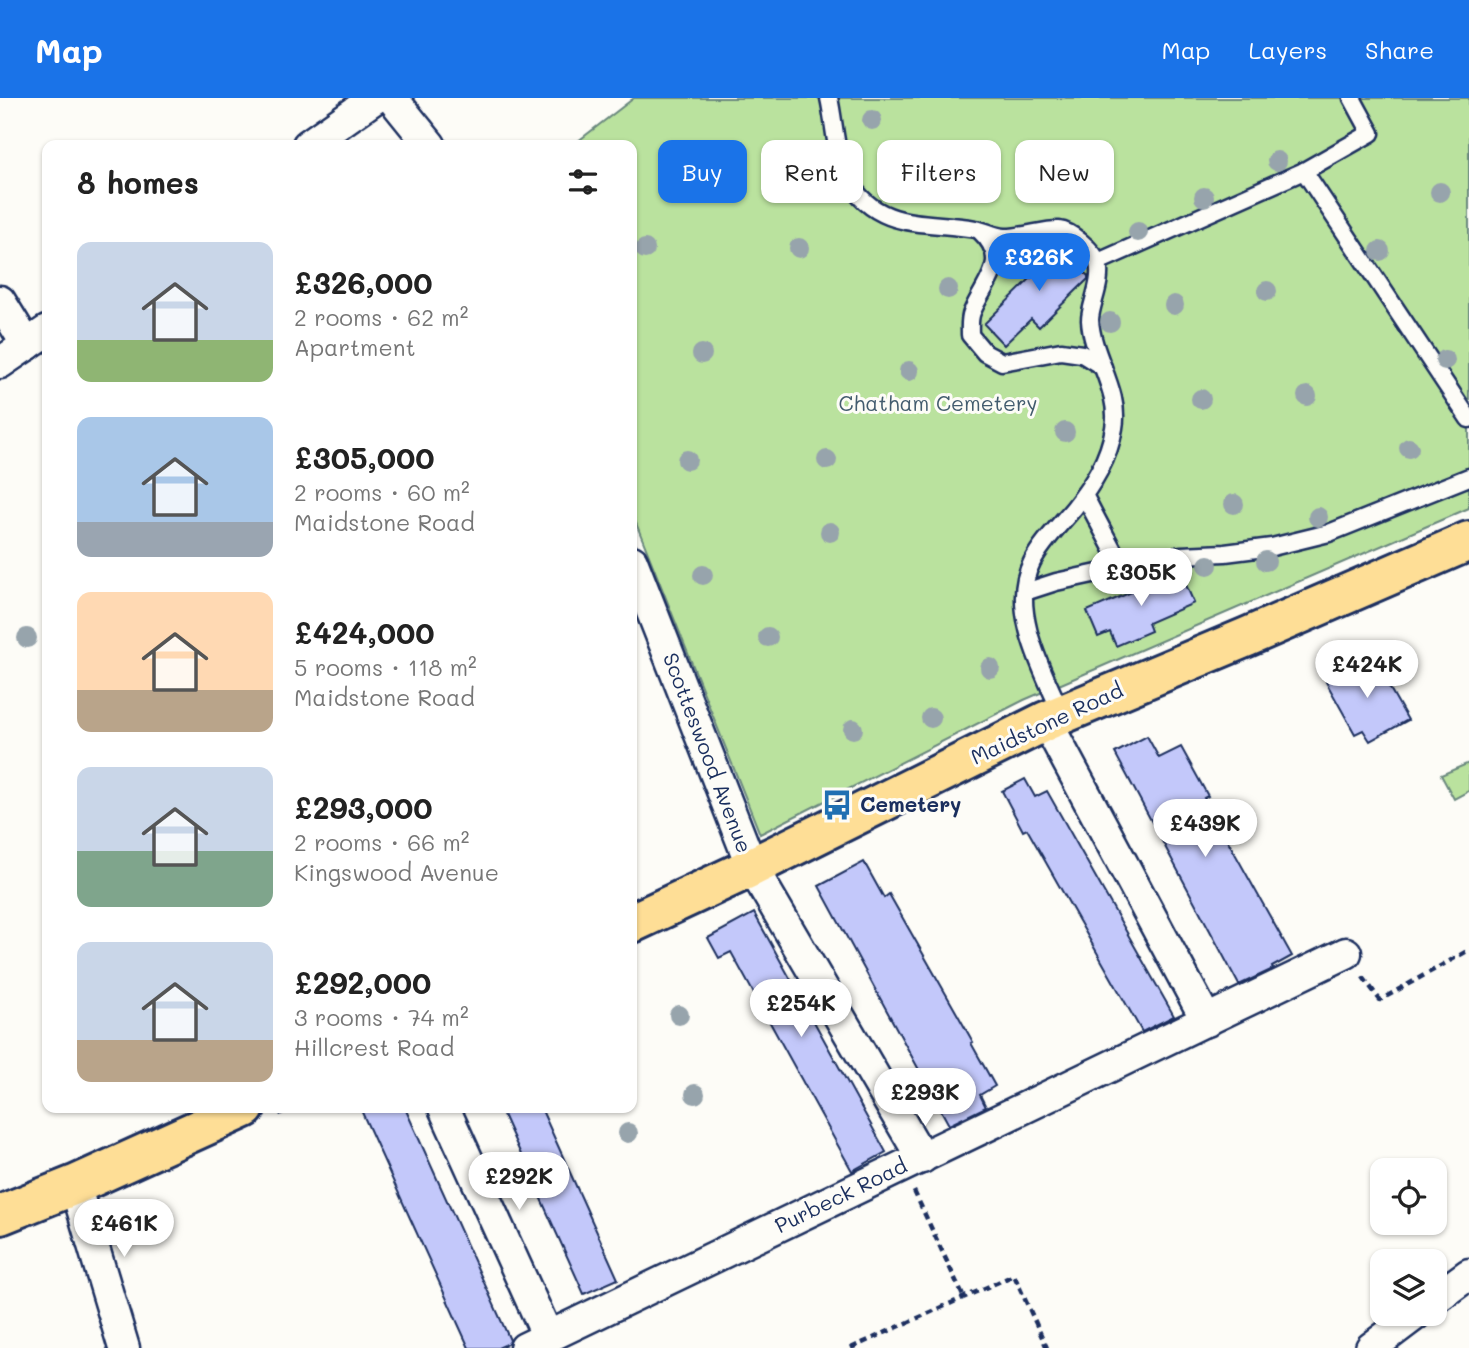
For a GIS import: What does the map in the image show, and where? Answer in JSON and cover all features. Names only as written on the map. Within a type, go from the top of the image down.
[{"type":"main road","name":"Maidstone Road","points":[[637,921],[752,867],[1054,717],[1469,541]]},
{"type":"main road","points":[[0,1215],[75,1185],[233,1113]]},
{"type":"street","points":[[315,140],[375,98]]},
{"type":"street","points":[[392,98],[426,140]]},
{"type":"street","points":[[0,301],[37,338],[0,363]]},
{"type":"street","name":"Scotteswood Avenue","points":[[637,574],[752,867],[922,1158]]},
{"type":"street","points":[[1054,717],[1207,1021]]},
{"type":"street","name":"Purbeck Road","points":[[536,1343],[1346,953]]},
{"type":"street","points":[[446,1113],[536,1343]]},
{"type":"street","points":[[75,1185],[124,1348]]},
{"type":"street","points":[[1447,1290],[1469,1273]]},
{"type":"street","points":[[1371,1348],[1400,1326]]},
{"type":"lane","points":[[829,98],[839,155],[848,181],[865,201],[886,216],[914,224],[978,229],[1003,237],[1059,230],[1082,241],[1098,262],[1098,294],[1090,319],[1112,394],[1115,426],[1104,465],[1031,564],[1025,592],[1026,620],[1032,648],[1054,717]]},
{"type":"lane","points":[[1098,262],[1304,171],[1371,133],[1352,98]]},
{"type":"lane","points":[[1304,171],[1469,419]]},
{"type":"lane","points":[[978,229],[990,241],[996,256],[994,268],[971,315],[970,335],[985,353],[1002,362],[1061,351],[1082,354],[1103,367]]},
{"type":"lane","points":[[1025,592],[1056,582],[1181,555],[1272,547],[1329,533],[1469,477]]},
{"type":"lane","points":[[1084,495],[1124,569]]},
{"type":"path","points":[[1346,953],[1380,1000],[1469,950]]},
{"type":"path","points":[[922,1210],[964,1298]]},
{"type":"path","points":[[851,1348],[1014,1275],[1047,1348]]},
{"type":"green space","name":"Chatham Cemetery","points":[[634,98],[1469,98],[1469,508],[1024,700],[760,834],[637,526],[637,140],[579,140]]},
{"type":"green space","points":[[1469,763],[1469,791],[1454,799],[1441,775]]},
{"type":"building","points":[[1052,241],[1088,279],[1039,327],[1031,319],[1004,345],[984,324],[1034,275],[1026,266]]},
{"type":"building","points":[[1179,569],[1194,603],[1148,623],[1151,631],[1116,646],[1110,632],[1098,637],[1087,611]]},
{"type":"building","points":[[1372,657],[1408,720],[1370,741],[1363,730],[1355,734],[1326,682]]},
{"type":"building","points":[[1147,736],[1159,758],[1181,747],[1208,796],[1204,798],[1292,956],[1272,967],[1273,969],[1239,985],[1115,753]]},
{"type":"building","points":[[1025,779],[1035,797],[1047,791],[1174,1016],[1142,1032],[1027,829],[1023,831],[1002,791]]},
{"type":"building","points":[[864,862],[884,898],[889,894],[995,1086],[980,1095],[986,1107],[949,1125],[819,886]]},
{"type":"building","points":[[754,913],[886,1152],[852,1171],[731,952],[719,958],[708,938]]},
{"type":"building","points":[[362,1113],[407,1113],[510,1340],[498,1348],[469,1348]]},
{"type":"building","points":[[502,1113],[543,1113],[618,1279],[584,1294]]},
{"type":"place","name":"Cemetery","points":[[837,805]]}]
